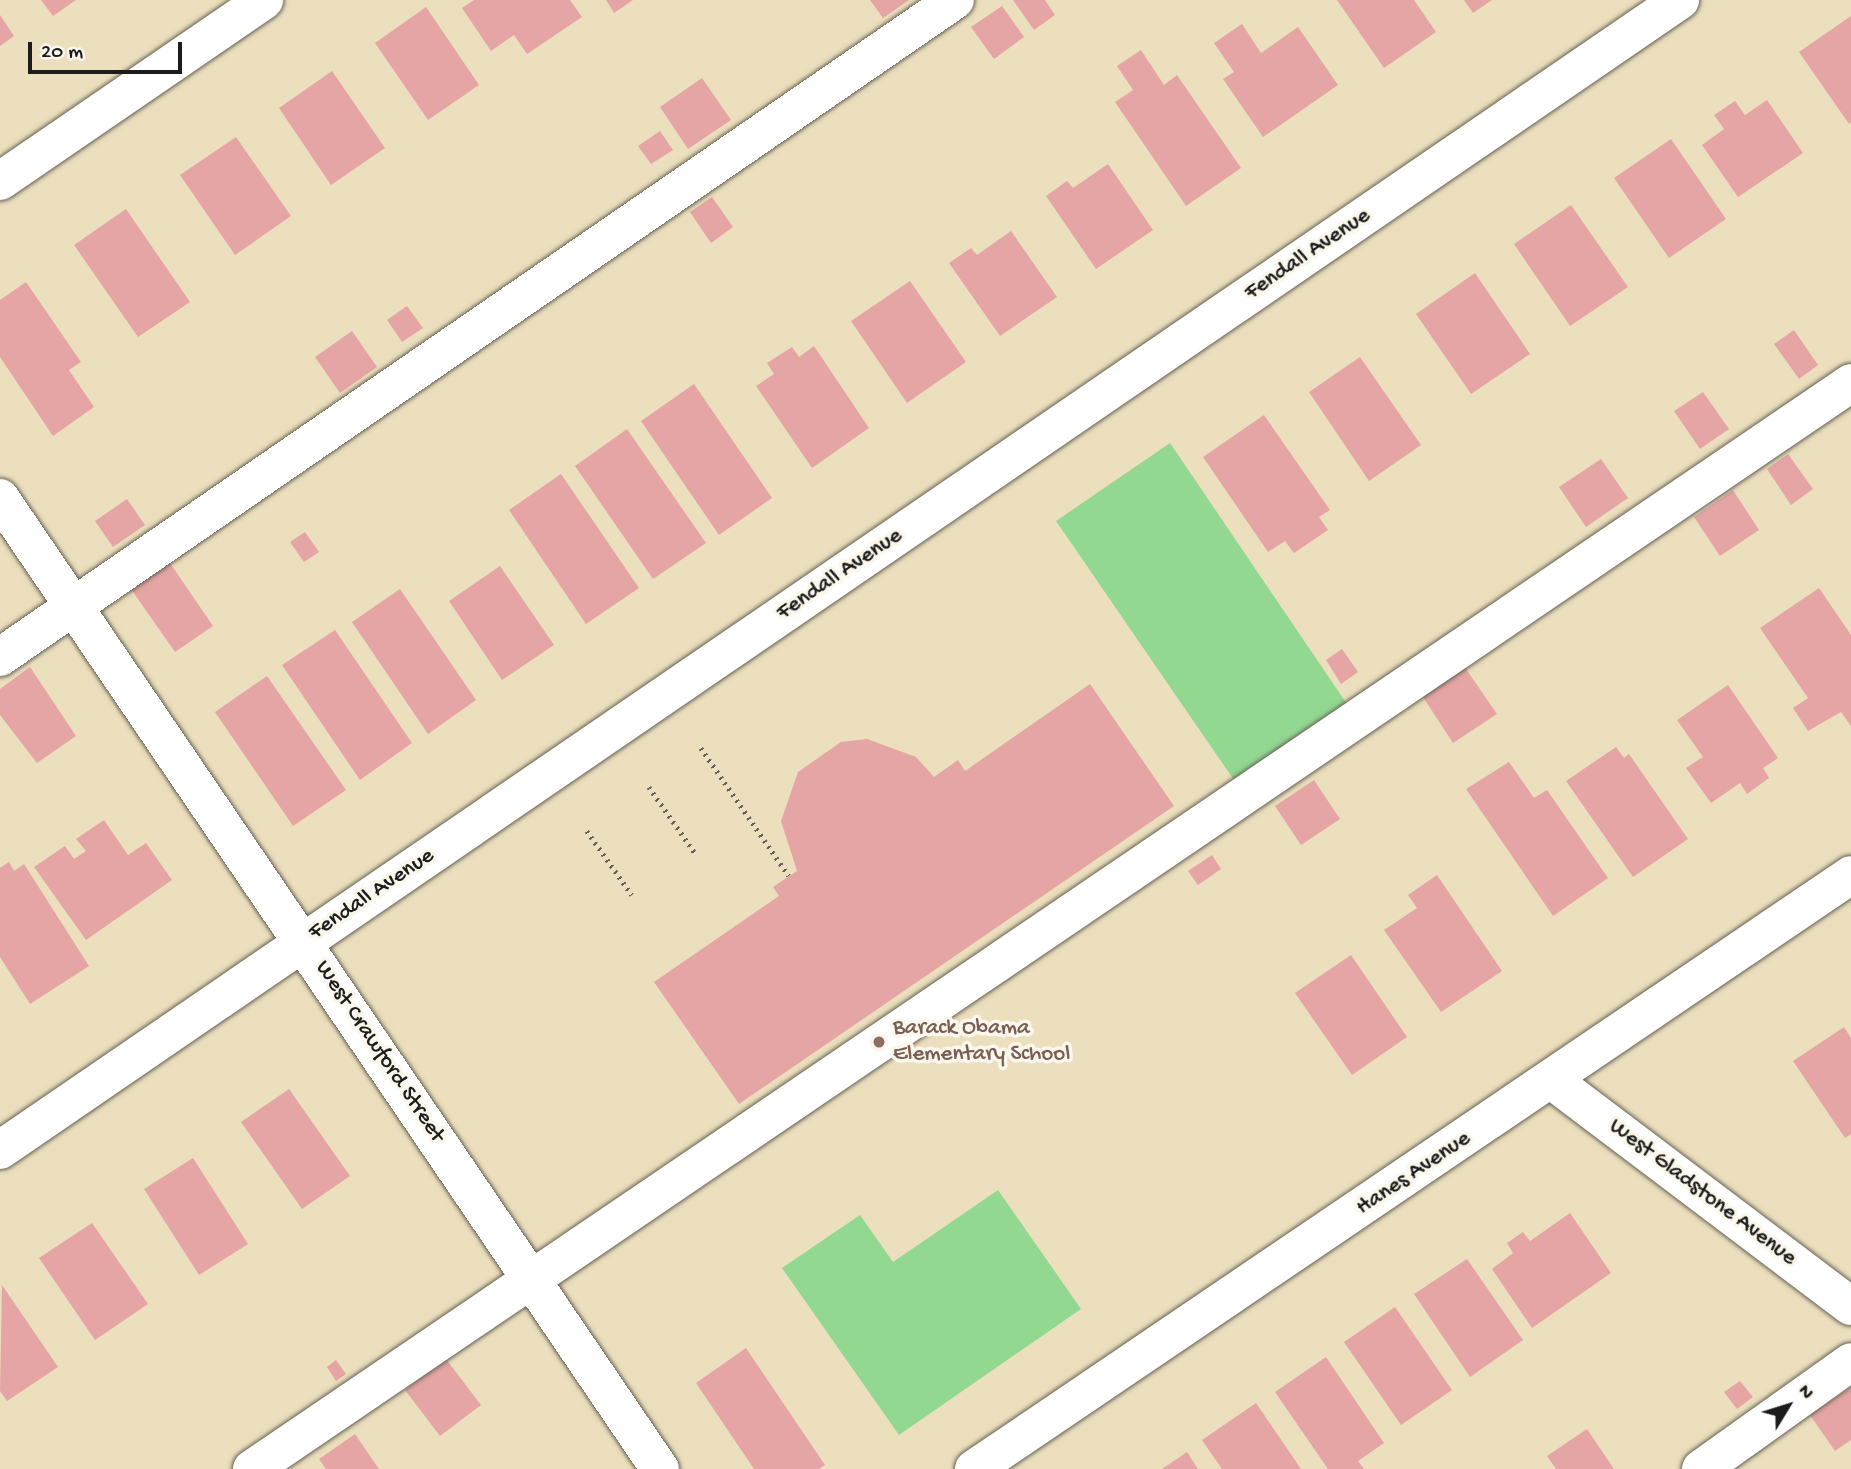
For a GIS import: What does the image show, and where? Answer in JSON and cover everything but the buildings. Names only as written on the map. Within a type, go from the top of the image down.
[{"type":"street","points":[[0,181],[264,0]]},
{"type":"street","points":[[0,657],[955,0]]},
{"type":"street","name":"Fendall Avenue","points":[[0,1150],[1680,0]]},
{"type":"street","points":[[252,1469],[528,1277],[1851,383]]},
{"type":"street","name":"West Crawford Street","points":[[0,498],[304,941],[528,1277],[660,1469]]},
{"type":"street","name":"Hanes Avenue","points":[[974,1469],[1553,1081],[1851,875]]},
{"type":"street","name":"West Gladstone Avenue","points":[[1553,1081],[1851,1306]]},
{"type":"street","points":[[1701,1469],[1851,1362]]},
{"type":"path","points":[[701,748],[789,876]]},
{"type":"path","points":[[649,787],[695,853]]},
{"type":"path","points":[[587,831],[632,895]]},
{"type":"green space","points":[[1170,443],[1347,704],[1236,783],[1056,521]]},
{"type":"green space","points":[[998,1190],[1081,1309],[899,1435],[782,1268],[860,1215],[893,1262]]},
{"type":"place","name":"Barack Obama Elementary School","points":[[879,1042]]}]
